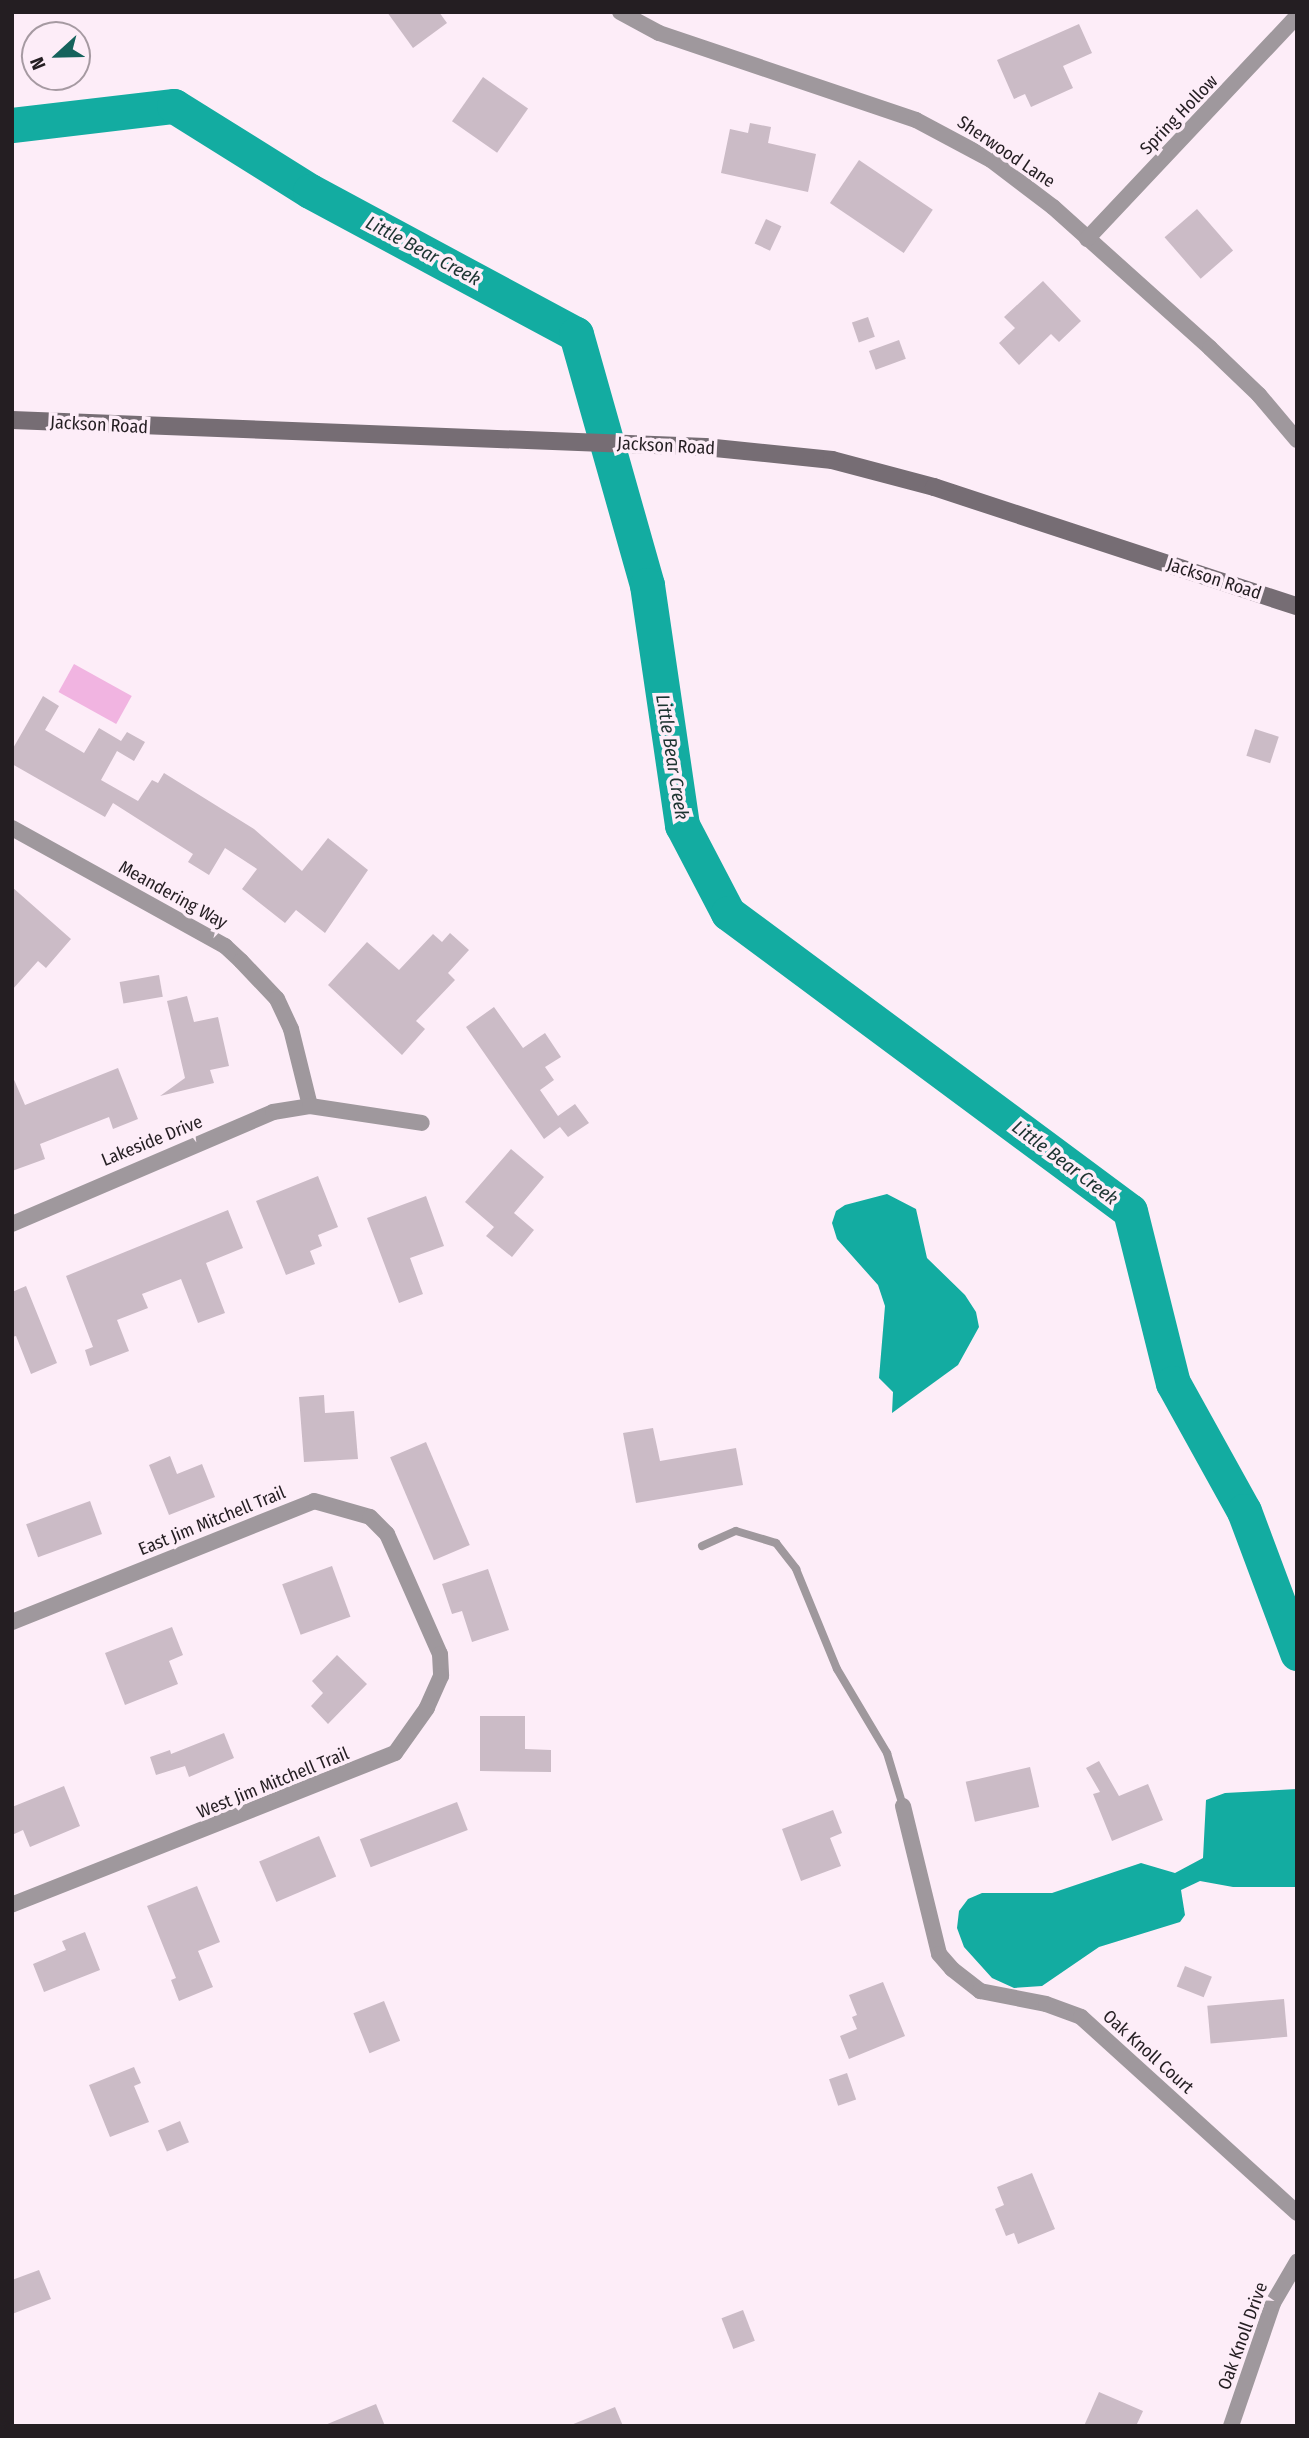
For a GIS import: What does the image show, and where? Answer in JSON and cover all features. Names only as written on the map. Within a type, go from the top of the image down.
[{"type":"main road","name":"Jackson Road","points":[[12,420],[661,445],[832,460],[946,491],[1297,607]]},
{"type":"street","name":"Sherwood Lane","points":[[620,12],[659,33],[948,134],[991,160],[1087,239],[1259,395],[1297,440]]},
{"type":"street","name":"Spring Hollow","points":[[1087,239],[1297,16]]},
{"type":"street","name":"Meandering Way","points":[[12,828],[225,946],[277,999],[291,1028],[310,1106]]},
{"type":"street","name":"Lakeside Drive","points":[[12,1224],[273,1112],[310,1106],[422,1123]]},
{"type":"street","name":"East Jim Mitchell Trail","points":[[12,1622],[314,1501],[370,1517],[387,1534],[421,1606]]},
{"type":"street","name":"West Jim Mitchell Trail","points":[[12,1905],[395,1753],[427,1708],[441,1676],[440,1654],[421,1606]]},
{"type":"street","name":"Oak Knoll Court","points":[[903,1806],[939,1954],[952,1969],[980,1991],[1046,2004],[1081,2017],[1297,2213]]},
{"type":"street","name":"Oak Knoll Drive","points":[[1231,2426],[1273,2302],[1297,2262]]},
{"type":"lane","points":[[702,1546],[736,1531],[776,1543],[796,1569],[837,1669],[887,1753],[903,1806]]},
{"type":"shaded area","points":[[74,664],[132,696],[116,724],[58,692]]},
{"type":"shaded area","points":[[887,1194],[916,1209],[927,1258],[965,1295],[976,1312],[979,1327],[958,1365],[892,1413],[893,1392],[879,1378],[885,1306],[878,1285],[837,1239],[832,1223],[836,1211],[845,1205]]},
{"type":"shaded area","points":[[1297,1789],[1297,1887],[1233,1887],[1200,1881],[1181,1890],[1185,1915],[1180,1922],[1099,1947],[1042,1986],[1014,1988],[992,1978],[964,1947],[957,1928],[959,1911],[968,1899],[982,1893],[1052,1893],[1141,1863],[1175,1873],[1203,1858],[1206,1800],[1225,1793]]},
{"type":"building","points":[[387,12],[439,12],[447,23],[413,48]]},
{"type":"building","points":[[1079,24],[1092,53],[1063,66],[1073,88],[1031,107],[1025,94],[1014,99],[997,60]]},
{"type":"building","points":[[483,77],[528,109],[497,153],[452,121]]},
{"type":"building","points":[[750,123],[771,127],[768,143],[816,154],[808,192],[721,173],[730,129],[748,133]]},
{"type":"building","points":[[859,160],[933,210],[904,253],[830,203]]},
{"type":"building","points":[[1197,209],[1233,251],[1201,279],[1165,237]]},
{"type":"building","points":[[766,219],[781,226],[770,251],[755,243]]},
{"type":"building","points":[[1043,281],[1081,321],[1059,342],[1051,334],[1019,365],[999,343],[1015,328],[1004,317]]},
{"type":"building","points":[[868,317],[875,337],[859,342],[852,323]]},
{"type":"building","points":[[899,340],[906,359],[876,370],[869,351]]},
{"type":"building","points":[[43,696],[59,706],[45,730],[84,753],[99,728],[121,741],[127,732],[145,742],[134,761],[117,751],[101,780],[138,801],[152,780],[158,783],[164,773],[254,829],[302,871],[328,838],[368,870],[325,933],[296,910],[285,923],[242,889],[257,869],[225,848],[209,875],[188,862],[193,854],[113,803],[105,817],[12,764],[12,750]]},
{"type":"building","points":[[1255,729],[1279,737],[1270,763],[1246,756]]},
{"type":"building","points":[[12,887],[71,939],[46,968],[38,961],[12,990]]},
{"type":"building","points":[[450,933],[469,950],[448,973],[455,980],[416,1021],[425,1029],[402,1055],[328,985],[367,942],[399,970],[433,934],[442,942]]},
{"type":"building","points":[[159,975],[163,997],[123,1004],[120,982]]},
{"type":"building","points":[[187,996],[194,1022],[218,1017],[229,1066],[210,1070],[214,1083],[160,1096],[185,1078],[167,1001]]},
{"type":"building","points":[[494,1007],[523,1048],[545,1033],[561,1057],[545,1067],[554,1080],[540,1090],[558,1116],[575,1104],[589,1123],[568,1137],[560,1127],[544,1139],[466,1027]]},
{"type":"building","points":[[118,1068],[138,1119],[113,1129],[109,1117],[40,1144],[45,1159],[12,1171],[12,1075],[25,1105]]},
{"type":"building","points":[[511,1149],[544,1177],[514,1213],[534,1230],[512,1257],[486,1236],[494,1227],[465,1202]]},
{"type":"building","points":[[318,1176],[338,1227],[318,1235],[322,1246],[310,1251],[315,1264],[286,1275],[256,1201]]},
{"type":"building","points":[[426,1196],[444,1246],[410,1258],[423,1294],[399,1303],[367,1218]]},
{"type":"building","points":[[228,1210],[243,1248],[206,1263],[225,1313],[198,1323],[181,1279],[142,1294],[148,1308],[117,1320],[129,1351],[90,1366],[85,1350],[93,1347],[66,1276]]},
{"type":"building","points":[[26,1286],[57,1363],[31,1374],[16,1336],[12,1337],[12,1292]]},
{"type":"building","points":[[324,1395],[325,1413],[354,1411],[358,1459],[304,1462],[299,1397]]},
{"type":"building","points":[[653,1428],[660,1461],[736,1448],[743,1485],[636,1503],[623,1433]]},
{"type":"building","points":[[426,1442],[470,1545],[434,1560],[390,1457]]},
{"type":"building","points":[[170,1456],[177,1474],[202,1464],[215,1497],[169,1515],[149,1465]]},
{"type":"building","points":[[90,1501],[102,1534],[38,1557],[26,1524]]},
{"type":"building","points":[[332,1566],[350,1617],[301,1635],[282,1584]]},
{"type":"building","points":[[488,1569],[509,1630],[472,1642],[462,1611],[452,1614],[442,1584]]},
{"type":"building","points":[[172,1627],[183,1655],[169,1661],[178,1684],[125,1705],[105,1653]]},
{"type":"building","points":[[337,1655],[367,1684],[328,1724],[311,1706],[323,1693],[312,1681]]},
{"type":"building","points":[[480,1716],[525,1716],[525,1749],[551,1750],[551,1772],[480,1771]]},
{"type":"building","points":[[224,1733],[234,1758],[189,1777],[185,1766],[156,1775],[150,1757],[170,1750],[171,1754]]},
{"type":"building","points":[[1099,1761],[1119,1796],[1148,1784],[1163,1820],[1112,1841],[1093,1794],[1100,1792],[1086,1768]]},
{"type":"building","points":[[1030,1767],[1039,1807],[975,1822],[966,1782]]},
{"type":"building","points":[[64,1786],[80,1826],[30,1847],[23,1830],[12,1835],[12,1807]]},
{"type":"building","points":[[457,1802],[468,1830],[371,1867],[360,1839]]},
{"type":"building","points":[[833,1810],[842,1833],[830,1838],[841,1866],[801,1881],[782,1829]]},
{"type":"building","points":[[319,1836],[336,1877],[276,1902],[259,1861]]},
{"type":"building","points":[[197,1886],[220,1942],[198,1951],[213,1987],[179,2001],[171,1980],[176,1978],[147,1906]]},
{"type":"building","points":[[85,1932],[100,1970],[44,1992],[33,1964],[66,1950],[62,1941]]},
{"type":"building","points":[[1185,1966],[1212,1977],[1204,1997],[1177,1986]]},
{"type":"building","points":[[883,1982],[905,2036],[849,2059],[840,2036],[857,2029],[852,2017],[857,2015],[849,1995]]},
{"type":"building","points":[[1284,1999],[1287,2037],[1211,2044],[1207,2006]]},
{"type":"building","points":[[384,2001],[400,2041],[370,2053],[353,2013]]},
{"type":"building","points":[[134,2067],[141,2083],[134,2086],[149,2122],[110,2137],[89,2085]]},
{"type":"building","points":[[847,2073],[856,2099],[838,2106],[829,2079]]},
{"type":"building","points":[[180,2121],[189,2142],[167,2152],[158,2130]]},
{"type":"building","points":[[1032,2173],[1055,2229],[1018,2244],[1014,2233],[1006,2236],[995,2209],[1004,2205],[997,2187]]},
{"type":"building","points":[[39,2270],[51,2299],[12,2314],[12,2280]]},
{"type":"building","points":[[743,2310],[755,2341],[733,2349],[722,2318]]},
{"type":"building","points":[[1099,2392],[1143,2411],[1136,2426],[1084,2426]]},
{"type":"building","points":[[376,2404],[385,2426],[325,2426],[325,2425]]},
{"type":"building","points":[[615,2407],[623,2426],[571,2426],[571,2425]]},
{"type":"waterway","name":"Little Bear Creek","points":[[12,125],[174,106],[310,191],[576,334],[647,585],[682,825],[728,913],[1130,1211],[1173,1383],[1244,1511],[1297,1653]]}]
